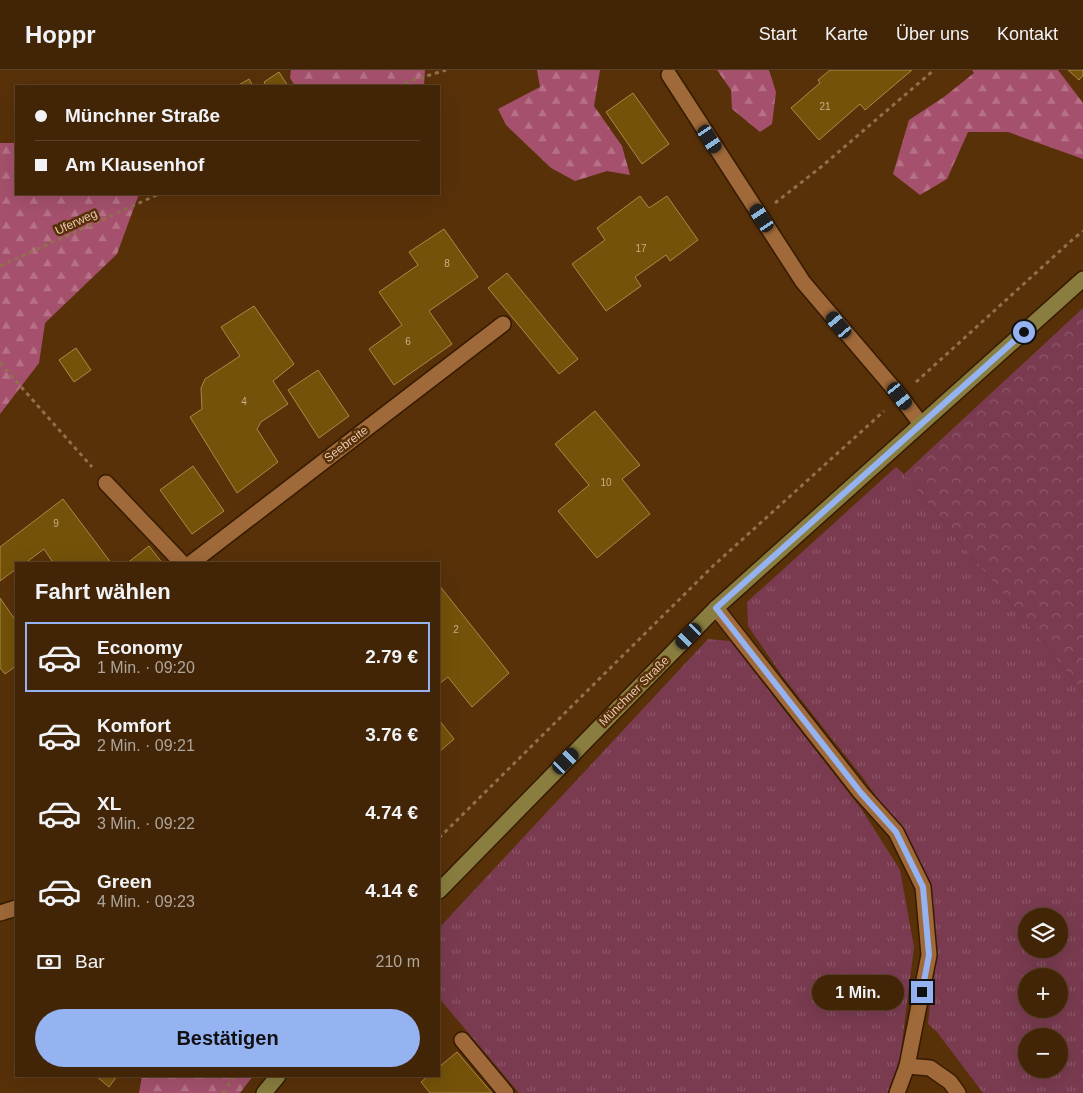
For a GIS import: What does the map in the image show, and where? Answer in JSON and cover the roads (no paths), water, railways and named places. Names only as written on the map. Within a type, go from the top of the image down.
[{"type":"main road","name":"Münchner Straße","points":[[440,887],[716,608],[1083,279]]},
{"type":"main road","points":[[264,1093],[277,1077]]},
{"type":"street","points":[[669,75],[803,282],[900,396],[921,424]]},
{"type":"street","name":"Seebreite","points":[[193,562],[503,324]]},
{"type":"street","points":[[106,482],[181,562]]},
{"type":"street","points":[[716,608],[861,793],[896,832],[923,887],[929,955],[907,1066],[897,1093]]},
{"type":"street","points":[[0,913],[15,908]]},
{"type":"street","points":[[462,1040],[506,1093]]},
{"type":"street","points":[[907,1066],[930,1068],[950,1082],[958,1093]]}]
